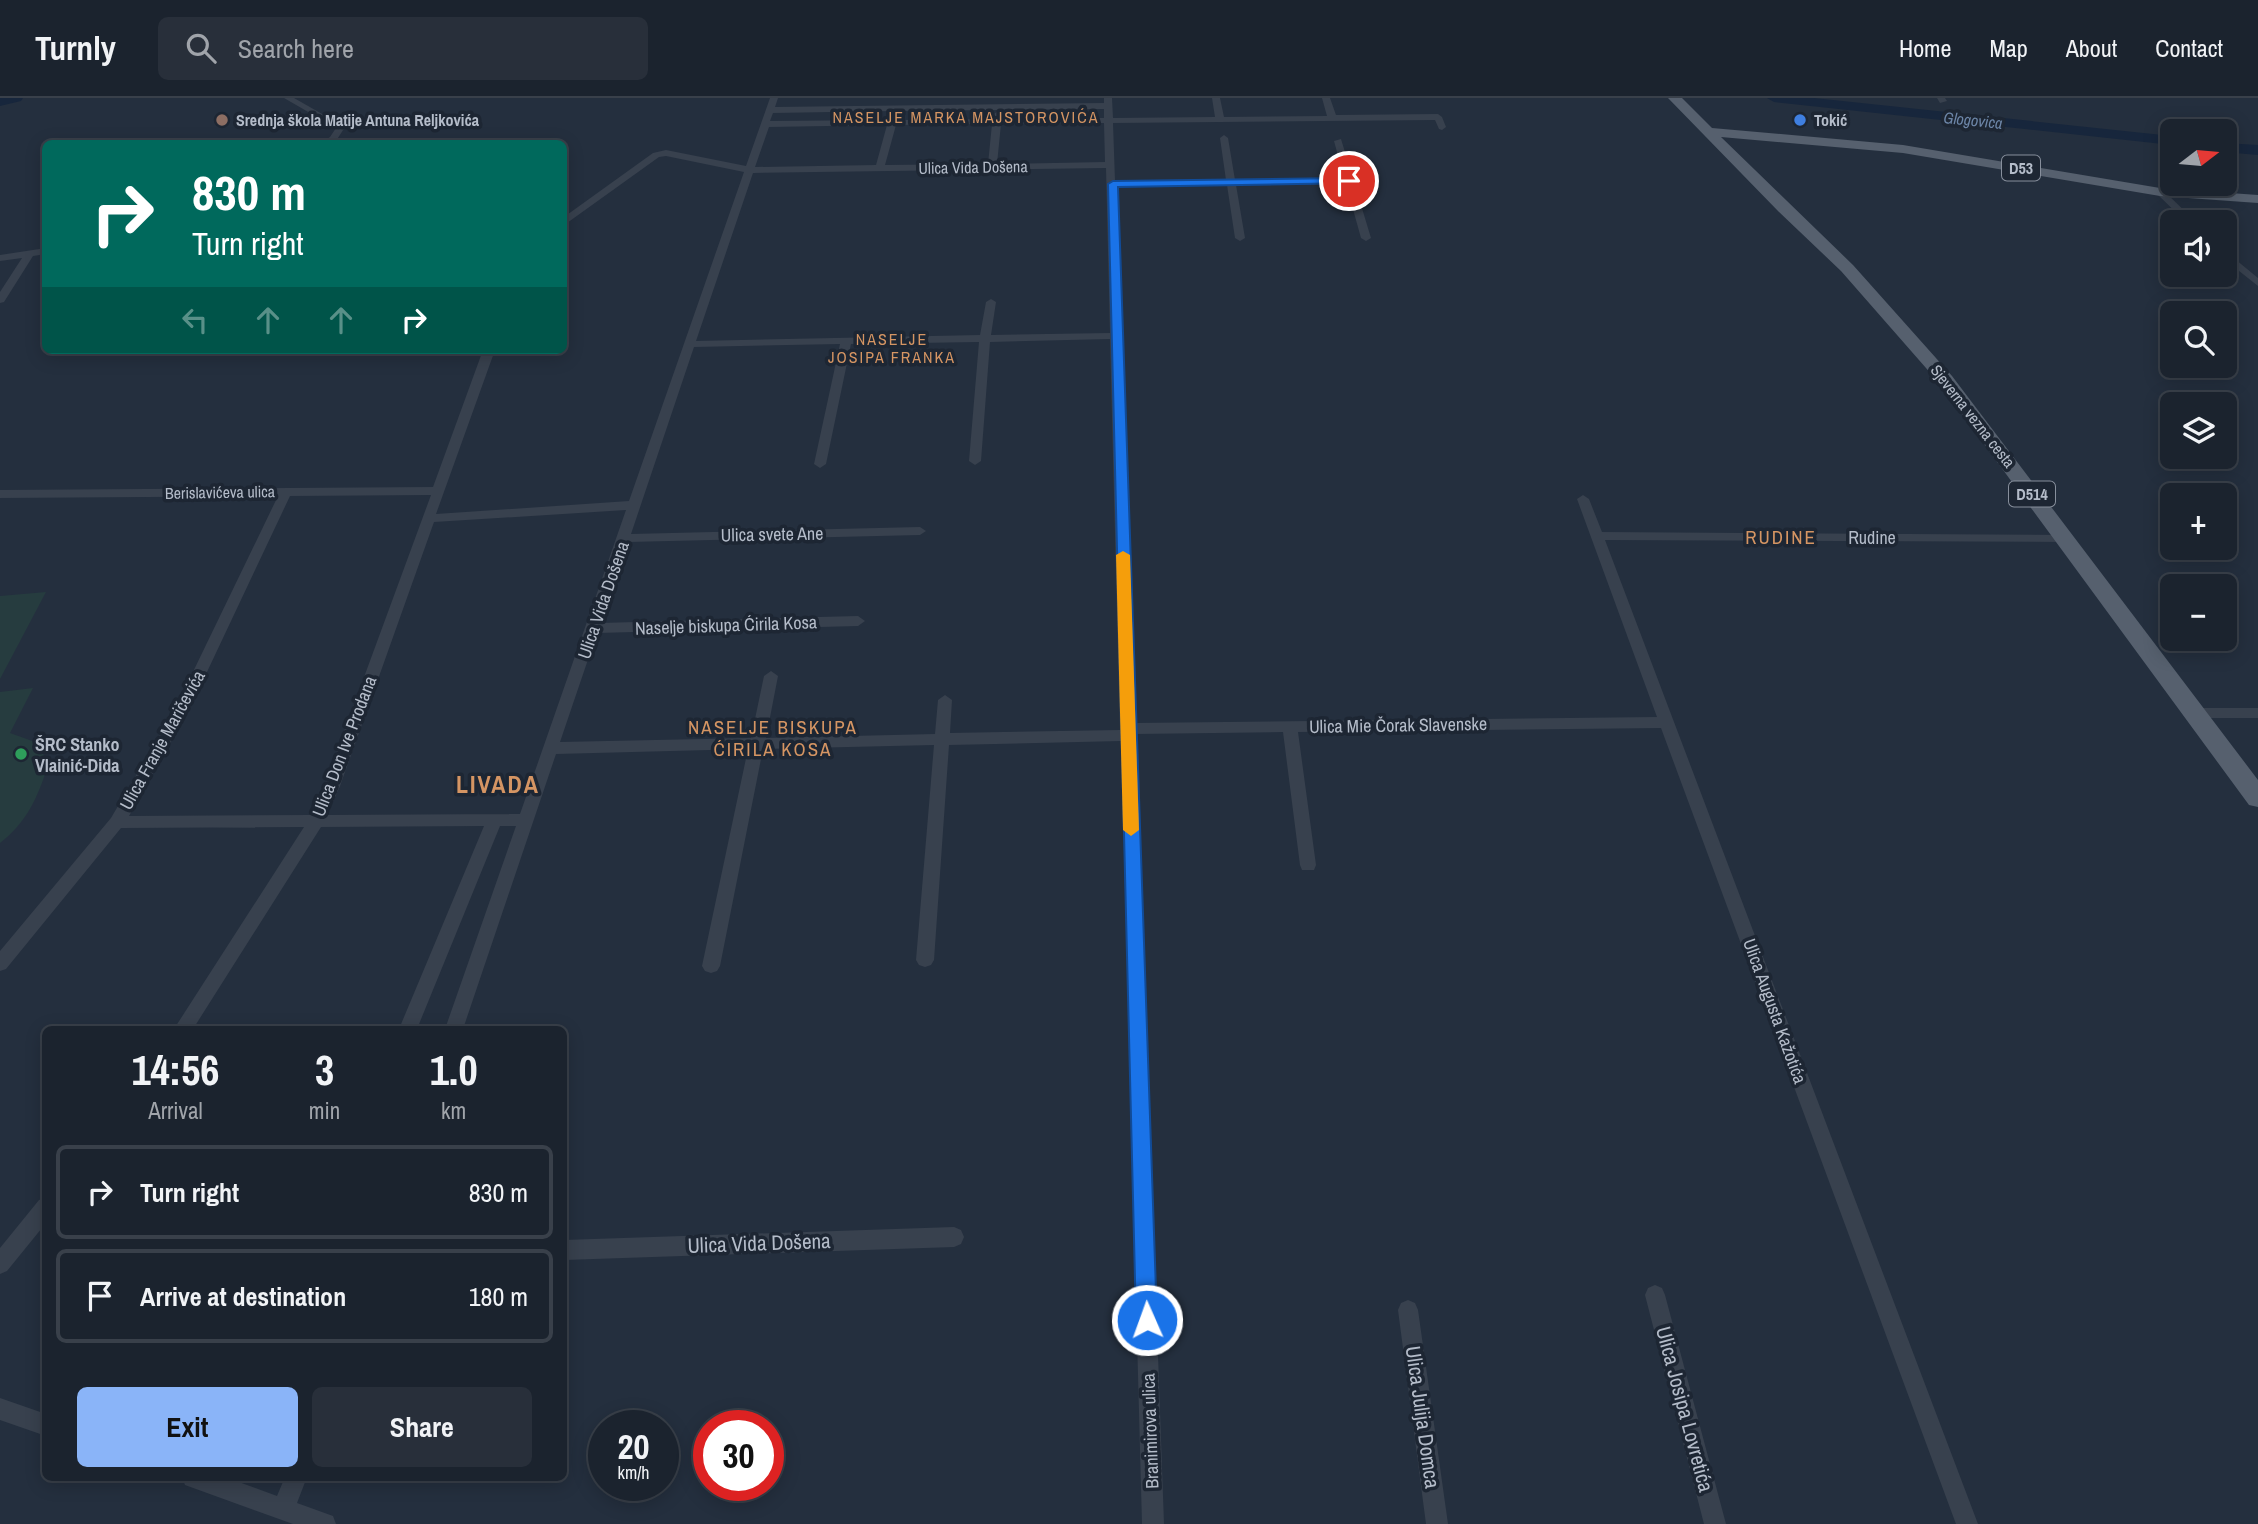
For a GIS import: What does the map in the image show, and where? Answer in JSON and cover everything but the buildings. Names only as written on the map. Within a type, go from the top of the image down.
[{"type":"main road","name":"Sjeverna vezna cesta","points":[[1675,98],[1847,268],[1907,334],[1986,430],[2258,799]]},
{"type":"main road","name":"D53","points":[[1710,134],[1750,139],[1783,139]]},
{"type":"main road","name":"D53","points":[[1710,134],[1869,145],[1948,155],[2160,192]]},
{"type":"main road","points":[[1735,159],[1735,147],[1750,139]]},
{"type":"main road","name":"D53","points":[[2209,196],[2258,200]]},
{"type":"street","points":[[288,98],[341,127],[331,140]]},
{"type":"street","points":[[880,168],[894,123],[897,98]]},
{"type":"street","points":[[1216,98],[1220,119]]},
{"type":"street","points":[[1326,98],[1332,118]]},
{"type":"street","points":[[992,167],[999,103]]},
{"type":"street","points":[[772,104],[896,108],[999,103],[1108,108],[1220,119],[1437,117],[1442,127]]},
{"type":"street","name":"Ulica Vida Došena","points":[[455,1026],[772,104]]},
{"type":"street","points":[[765,124],[997,122],[1108,108]]},
{"type":"street","name":"Branimirova ulica","points":[[1108,108],[1113,184],[1153,1524]]},
{"type":"street","points":[[1224,138],[1240,238]]},
{"type":"street","points":[[1338,141],[1366,237]]},
{"type":"street","points":[[567,219],[662,154],[676,153],[750,170]]},
{"type":"street","name":"Ulica Vida Došena","points":[[750,170],[1111,165]]},
{"type":"street","points":[[1113,184],[1349,181]]},
{"type":"street","points":[[2164,196],[2179,210]]},
{"type":"street","points":[[0,258],[42,252]]},
{"type":"street","points":[[0,300],[29,254]]},
{"type":"street","points":[[2237,264],[2258,283]]},
{"type":"street","points":[[975,461],[985,338],[991,302]]},
{"type":"street","points":[[689,344],[1117,336]]},
{"type":"street","points":[[820,464],[846,341]]},
{"type":"street","name":"Ulica Don Ive Prodana","points":[[185,1026],[316,822],[332,786],[488,354]]},
{"type":"street","name":"Berislavićeva ulica","points":[[0,494],[440,491]]},
{"type":"street","name":"Ulica Franje Maričevića","points":[[0,964],[117,822],[183,708],[286,492]]},
{"type":"street","name":"Ulica Augusta Kažotića","points":[[1583,499],[1967,1524]]},
{"type":"street","points":[[429,518],[635,505]]},
{"type":"street","name":"Ulica svete Ane","points":[[624,538],[920,531]]},
{"type":"street","name":"Rudine","points":[[1597,536],[2064,538]]},
{"type":"street","name":"Naselje biskupa Ćirila Kosa","points":[[593,628],[858,621]]},
{"type":"street","points":[[711,966],[771,676]]},
{"type":"street","points":[[925,960],[945,700]]},
{"type":"street","points":[[2194,713],[2258,713]]},
{"type":"street","name":"Ulica Mie Čorak Slavenske","points":[[1128,732],[1667,722]]},
{"type":"street","points":[[1290,727],[1308,864]]},
{"type":"street","points":[[551,748],[943,740],[1128,732]]},
{"type":"street","points":[[409,1026],[495,820]]},
{"type":"street","points":[[117,822],[526,820]]},
{"type":"street","points":[[0,1264],[42,1211]]},
{"type":"street","name":"Ulica Vida Došena","points":[[567,1250],[954,1237]]},
{"type":"street","name":"Ulica Josipa Lovretića","points":[[1656,1295],[1715,1524]]},
{"type":"street","name":"Ulica Julija Domca","points":[[1408,1310],[1437,1524]]},
{"type":"street","points":[[0,1409],[42,1424]]},
{"type":"street","points":[[204,1481],[324,1524]]},
{"type":"street","points":[[284,1509],[294,1481]]},
{"type":"green space","points":[[46,592],[0,679],[0,596]]},
{"type":"green space","name":"ŠRC Stanko Vlainić-Dida","points":[[33,688],[10,733],[38,743],[48,765],[40,788],[24,818],[0,843],[0,692]]},
{"type":"waterway","name":"Glogovica","points":[[0,102],[16,98]]},
{"type":"waterway","name":"Glogovica","points":[[1774,98],[2160,140]]},
{"type":"waterway","name":"Glogovica","points":[[2237,148],[2258,150]]},
{"type":"slow traffic","points":[[1123,555],[1131,830]]},
{"type":"place","name":"Srednja škola Matije Antuna Reljkovića","points":[[222,120]]},
{"type":"place","name":"Tokić","points":[[1800,120]]},
{"type":"place","name":"ŠRC Stanko Vlainić-Dida","points":[[21,754]]},
{"type":"district","name":"NASELJE MARKA MAJSTOROVIĆA","points":[[966,117]]},
{"type":"district","name":"NASELJE JOSIPA FRANKA","points":[[892,348]]},
{"type":"district","name":"RUDINE","points":[[1781,537]]},
{"type":"district","name":"NASELJE BISKUPA ĆIRILA KOSA","points":[[773,738]]},
{"type":"district","name":"LIVADA","points":[[498,784]]},
{"type":"route","points":[[1147,1320],[1113,184],[1349,181]]}]
